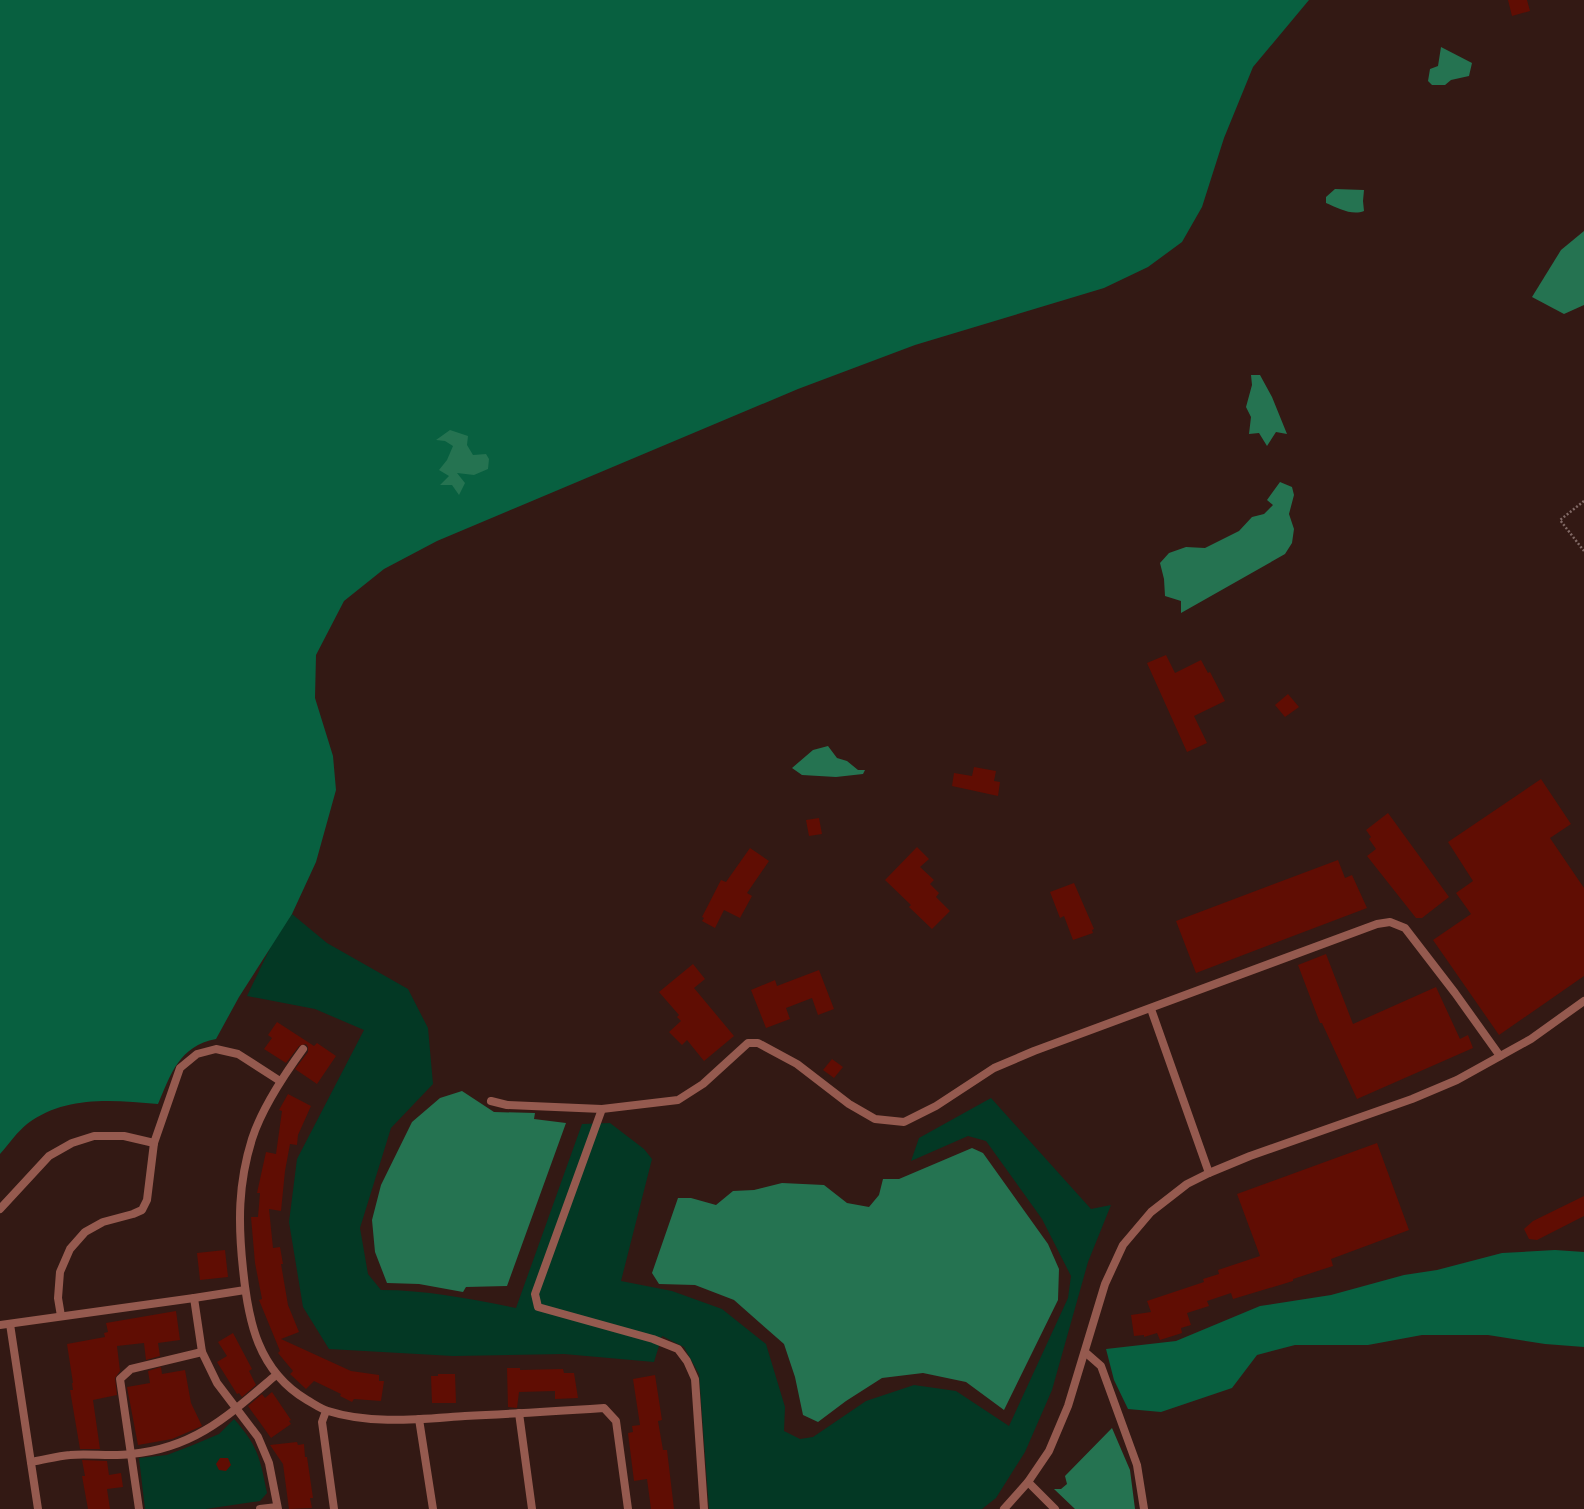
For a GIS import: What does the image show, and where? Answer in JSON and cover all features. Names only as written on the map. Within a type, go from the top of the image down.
[{"type":"street","points":[[491,1101],[507,1105],[602,1109],[678,1100],[702,1084],[748,1043],[758,1043],[797,1064],[849,1104],[875,1119],[904,1122],[936,1106],[994,1068],[1034,1051],[1377,924],[1390,922],[1405,928],[1455,993],[1500,1056]]},
{"type":"street","points":[[1004,1509],[1028,1482],[1051,1444],[1068,1406],[1105,1284],[1123,1245],[1151,1212],[1187,1184],[1209,1173],[1250,1156],[1412,1099],[1457,1080],[1531,1039],[1584,1001]]},
{"type":"street","points":[[1151,1008],[1209,1173]]},
{"type":"street","points":[[61,1316],[58,1298],[60,1272],[70,1249],[85,1232],[103,1222],[142,1210],[147,1200],[154,1143],[180,1068],[197,1054],[216,1049],[238,1054],[280,1081]]},
{"type":"street","points":[[303,1049],[280,1081],[252,1137],[242,1174],[238,1229],[249,1317],[257,1342],[276,1375],[296,1394],[326,1411],[360,1420],[419,1419],[604,1408],[616,1421],[628,1509]]},
{"type":"street","points":[[602,1109],[535,1294],[538,1307],[653,1339],[678,1349],[687,1361],[695,1379],[704,1509]]},
{"type":"street","points":[[0,1209],[49,1156],[72,1143],[94,1136],[124,1136],[154,1143]]},
{"type":"street","points":[[0,1325],[245,1290]]},
{"type":"street","points":[[194,1298],[202,1352],[216,1383],[258,1437],[270,1463],[278,1508],[260,1509]]},
{"type":"street","points":[[10,1324],[38,1509]]},
{"type":"street","points":[[139,1509],[120,1379],[131,1369],[202,1352]]},
{"type":"street","points":[[1085,1352],[1101,1366],[1137,1465],[1144,1509]]},
{"type":"street","points":[[31,1462],[70,1455],[132,1454],[160,1449],[188,1440],[214,1426],[276,1375]]},
{"type":"street","points":[[326,1411],[322,1422],[334,1509]]},
{"type":"street","points":[[519,1413],[532,1509]]},
{"type":"street","points":[[419,1419],[433,1509]]},
{"type":"street","points":[[1028,1482],[1055,1509]]},
{"type":"path","points":[[1584,501],[1560,520],[1584,551]]},
{"type":"shaded area","points":[[0,0],[1309,0],[1253,67],[1224,138],[1202,207],[1182,242],[1148,267],[1104,288],[915,345],[798,389],[437,541],[384,569],[344,601],[316,655],[315,698],[333,756],[336,790],[316,862],[292,914],[239,997],[216,1039],[193,1048],[185,1055],[172,1072],[158,1104],[107,1101],[73,1104],[57,1108],[27,1124],[16,1134],[0,1154]]},
{"type":"shaded area","points":[[1441,47],[1472,63],[1469,76],[1451,80],[1445,85],[1432,85],[1428,81],[1430,69],[1438,66]]},
{"type":"shaded area","points":[[1335,189],[1364,190],[1364,211],[1355,213],[1350,212],[1326,203],[1326,197]]},
{"type":"shaded area","points":[[1584,231],[1584,305],[1564,314],[1532,297],[1561,250]]},
{"type":"shaded area","points":[[1251,375],[1260,375],[1272,397],[1287,434],[1276,432],[1267,446],[1259,433],[1249,434],[1251,417],[1246,407],[1252,385]]},
{"type":"shaded area","points":[[450,430],[468,436],[467,445],[473,455],[486,454],[489,459],[488,469],[474,475],[457,473],[465,483],[459,495],[452,485],[440,485],[449,476],[439,470],[447,460],[453,446],[445,441],[436,440]]},
{"type":"shaded area","points":[[1280,482],[1292,487],[1294,495],[1289,514],[1294,529],[1292,543],[1285,554],[1181,613],[1181,601],[1165,596],[1164,579],[1160,563],[1169,553],[1186,547],[1205,548],[1239,531],[1252,517],[1264,514],[1273,505],[1267,500]]},
{"type":"shaded area","points":[[828,746],[837,758],[847,761],[858,770],[865,770],[863,774],[836,777],[802,775],[792,768],[813,750]]},
{"type":"shaded area","points":[[292,914],[327,943],[408,989],[428,1028],[433,1084],[391,1128],[360,1228],[368,1274],[381,1290],[432,1293],[516,1308],[582,1124],[610,1123],[644,1149],[652,1159],[621,1281],[672,1291],[722,1309],[766,1344],[785,1407],[784,1431],[800,1439],[813,1437],[866,1401],[914,1385],[956,1391],[1009,1426],[1068,1298],[1071,1276],[1042,1219],[986,1141],[968,1136],[911,1161],[919,1138],[991,1098],[1091,1209],[1111,1205],[1088,1262],[1052,1390],[1025,1452],[996,1498],[982,1509],[709,1509],[699,1374],[684,1347],[662,1336],[654,1362],[564,1354],[453,1356],[329,1349],[303,1307],[289,1222],[297,1159],[364,1030],[315,1009],[247,996],[273,942]]},
{"type":"shaded area","points":[[462,1091],[494,1112],[535,1113],[534,1119],[566,1123],[507,1286],[466,1287],[463,1292],[419,1284],[387,1283],[375,1252],[372,1220],[381,1185],[412,1122],[440,1098]]},
{"type":"shaded area","points":[[972,1148],[983,1153],[1048,1244],[1059,1269],[1058,1300],[1004,1410],[966,1382],[923,1373],[882,1378],[846,1401],[818,1422],[803,1415],[795,1377],[784,1344],[734,1300],[695,1285],[659,1284],[652,1273],[678,1198],[691,1198],[716,1205],[733,1191],[754,1190],[782,1183],[824,1185],[847,1203],[869,1207],[879,1195],[883,1179],[899,1179]]},
{"type":"shaded area","points":[[1555,1250],[1584,1252],[1584,1347],[1545,1344],[1488,1335],[1422,1335],[1368,1345],[1295,1345],[1257,1355],[1232,1388],[1161,1412],[1128,1409],[1114,1380],[1106,1349],[1176,1341],[1260,1306],[1331,1295],[1404,1275],[1437,1270],[1502,1253]]},
{"type":"shaded area","points":[[234,1419],[253,1445],[260,1461],[267,1493],[260,1501],[206,1509],[145,1509],[139,1458],[167,1455],[193,1445],[219,1434]]},
{"type":"shaded area","points":[[1112,1428],[1130,1470],[1135,1509],[1075,1509],[1054,1489],[1061,1489],[1067,1484],[1065,1476]]},
{"type":"building","points":[[1508,0],[1527,0],[1530,11],[1512,16]]},
{"type":"building","points":[[1166,655],[1175,673],[1201,660],[1208,673],[1210,672],[1225,701],[1194,716],[1207,743],[1187,752],[1147,663]]},
{"type":"building","points":[[1288,694],[1299,707],[1285,717],[1275,705]]},
{"type":"building","points":[[974,767],[996,771],[994,781],[1000,782],[998,796],[952,786],[954,773],[972,776]]},
{"type":"building","points":[[1541,779],[1571,824],[1550,838],[1584,888],[1584,976],[1499,1035],[1433,940],[1471,914],[1456,893],[1473,881],[1448,842]]},
{"type":"building","points":[[1388,813],[1449,897],[1422,918],[1416,918],[1367,856],[1376,849],[1369,839],[1371,837],[1366,830]]},
{"type":"building","points":[[819,818],[822,834],[809,836],[806,820]]},
{"type":"building","points":[[917,847],[929,859],[920,867],[934,880],[930,884],[939,893],[936,897],[950,911],[932,929],[909,907],[911,905],[885,880]]},
{"type":"building","points":[[750,848],[769,861],[747,893],[752,896],[740,918],[724,910],[715,928],[702,921],[704,918],[702,917],[721,880],[726,882]]},
{"type":"building","points":[[1338,860],[1345,878],[1352,875],[1367,908],[1196,973],[1176,921]]},
{"type":"building","points":[[1074,883],[1094,929],[1092,930],[1093,933],[1073,940],[1064,916],[1060,918],[1050,892]]},
{"type":"building","points":[[1326,954],[1353,1024],[1436,987],[1460,1039],[1468,1035],[1473,1048],[1357,1099],[1322,1023],[1320,1023],[1298,965]]},
{"type":"building","points":[[693,964],[705,979],[694,988],[734,1036],[704,1061],[687,1040],[682,1045],[669,1032],[681,1021],[677,1017],[679,1015],[659,992]]},
{"type":"building","points":[[819,970],[834,1009],[818,1015],[812,998],[786,1008],[790,1019],[766,1028],[751,990],[775,980],[777,986]]},
{"type":"building","points":[[277,1022],[314,1046],[317,1043],[336,1056],[317,1084],[295,1069],[308,1052],[308,1047],[306,1044],[299,1046],[286,1063],[264,1049],[272,1038],[268,1035]]},
{"type":"building","points":[[832,1059],[843,1067],[834,1078],[823,1070]]},
{"type":"building","points":[[288,1094],[311,1106],[298,1135],[297,1145],[290,1144],[285,1171],[281,1211],[269,1209],[273,1248],[280,1247],[283,1264],[281,1264],[288,1305],[299,1332],[281,1339],[351,1371],[379,1375],[379,1381],[384,1381],[381,1401],[354,1399],[352,1402],[340,1396],[341,1394],[314,1381],[306,1389],[290,1374],[293,1371],[278,1353],[280,1351],[259,1300],[262,1299],[255,1263],[251,1217],[258,1217],[260,1193],[257,1193],[266,1152],[276,1154],[282,1111],[279,1110]]},
{"type":"building","points":[[1377,1143],[1409,1230],[1331,1259],[1333,1266],[1293,1279],[1293,1281],[1233,1299],[1231,1293],[1207,1301],[1209,1306],[1187,1313],[1191,1325],[1181,1328],[1182,1333],[1160,1340],[1157,1333],[1144,1337],[1144,1335],[1134,1336],[1131,1315],[1151,1312],[1147,1301],[1204,1282],[1203,1279],[1219,1274],[1218,1270],[1260,1256],[1237,1194]]},
{"type":"building","points":[[1584,1196],[1584,1216],[1537,1240],[1529,1239],[1524,1229],[1533,1221]]},
{"type":"building","points":[[225,1250],[228,1277],[200,1280],[197,1253]]},
{"type":"building","points":[[176,1311],[180,1340],[158,1343],[160,1356],[146,1360],[144,1343],[117,1346],[120,1371],[115,1378],[117,1395],[93,1400],[100,1449],[80,1449],[70,1390],[73,1390],[73,1383],[67,1344],[105,1337],[104,1333],[108,1332],[106,1323]]},
{"type":"building","points":[[233,1333],[252,1369],[249,1371],[256,1385],[242,1397],[239,1393],[237,1394],[217,1362],[227,1356],[218,1342]]},
{"type":"building","points":[[161,1367],[162,1374],[185,1370],[191,1403],[202,1426],[172,1439],[138,1445],[127,1387],[150,1383],[148,1371]]},
{"type":"building","points":[[507,1368],[520,1368],[520,1370],[563,1369],[564,1373],[574,1373],[578,1398],[555,1399],[555,1391],[519,1392],[517,1408],[508,1407]]},
{"type":"building","points":[[438,1374],[455,1374],[456,1403],[432,1403],[431,1376],[438,1376]]},
{"type":"building","points":[[655,1375],[662,1420],[658,1421],[663,1450],[667,1450],[674,1509],[651,1509],[647,1479],[634,1481],[628,1433],[633,1432],[632,1426],[640,1425],[633,1379]]},
{"type":"building","points":[[272,1392],[291,1420],[289,1421],[291,1424],[271,1438],[248,1406],[262,1394],[265,1398]]},
{"type":"building","points":[[297,1442],[298,1445],[304,1444],[305,1457],[307,1457],[313,1498],[310,1498],[312,1508],[289,1509],[283,1464],[270,1445]]},
{"type":"building","points":[[220,1458],[228,1458],[231,1465],[226,1471],[219,1470],[216,1464]]},
{"type":"building","points":[[82,1460],[107,1461],[109,1475],[121,1473],[123,1487],[107,1489],[110,1509],[88,1509],[82,1476],[85,1476]]}]
